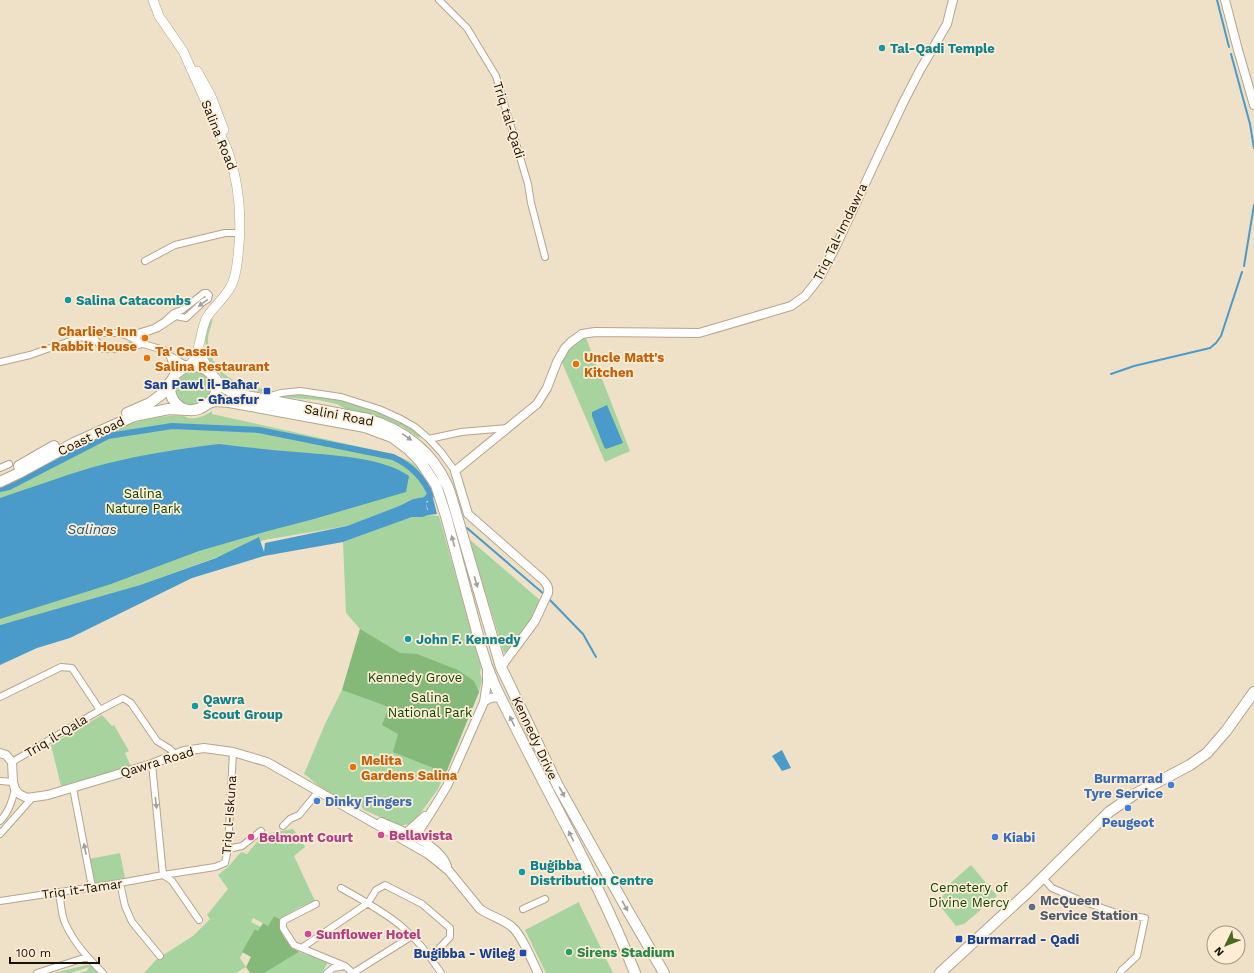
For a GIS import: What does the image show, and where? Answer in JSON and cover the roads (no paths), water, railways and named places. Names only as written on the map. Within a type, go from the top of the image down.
[{"type":"main road","name":"Salina Road","points":[[153,0],[159,16],[193,64],[212,96],[227,140],[227,149],[239,193],[240,233],[236,268],[232,285],[208,316],[202,329],[196,356],[189,366]]},
{"type":"main road","points":[[199,344],[201,356],[212,374],[216,383],[215,398],[202,408],[194,411],[187,410],[178,404],[172,397],[170,392],[172,379],[180,369],[189,366],[198,366],[204,368],[212,374]]},
{"type":"main road","name":"Salini Road","points":[[212,374],[220,385],[233,393],[381,423],[406,436],[424,450],[435,463],[447,485]]},
{"type":"main road","name":"Coast Road","points":[[0,477],[36,456],[87,430],[150,403],[162,394],[172,379]]},
{"type":"main road","name":"Salini Road","points":[[209,403],[215,401],[230,402],[365,427],[380,432],[392,437],[408,449],[420,461],[436,485]]},
{"type":"main road","name":"Coast Road","points":[[0,482],[74,443],[134,416],[169,409],[187,410]]},
{"type":"main road","name":"Kennedy Drive","points":[[436,485],[446,516],[487,666],[501,698],[601,895],[628,953],[635,973]]},
{"type":"main road","name":"Kennedy Drive","points":[[447,485],[501,666],[558,786],[664,973]]},
{"type":"main road","points":[[940,973],[1043,878],[1109,812],[1135,794],[1190,765],[1207,753],[1226,731],[1254,692]]},
{"type":"street","name":"Triq tal-Qadi","points":[[439,0],[467,28],[496,76],[528,184],[531,203],[545,257]]},
{"type":"street","name":"Triq Tal-Imdawra","points":[[455,471],[537,404],[547,388],[561,353],[571,342],[582,334],[595,332],[699,332],[791,306],[805,296],[820,277],[906,96],[947,24],[953,0]]},
{"type":"street","points":[[1225,0],[1254,105]]},
{"type":"street","points":[[145,260],[176,245],[224,234],[240,233]]},
{"type":"street","points":[[128,336],[154,328],[182,310],[204,293],[209,295],[208,299],[186,318],[176,316],[158,328],[139,335],[135,339]]},
{"type":"street","points":[[0,362],[30,355],[93,333],[118,333],[135,339],[143,344],[164,350],[189,366]]},
{"type":"street","points":[[82,338],[94,339],[103,348],[114,349],[143,344]]},
{"type":"street","points":[[169,354],[173,364],[172,379]]},
{"type":"street","points":[[258,399],[281,392],[292,391],[341,397],[379,409],[401,419],[429,439],[441,452],[455,471],[468,514],[542,579],[547,584],[549,589],[535,621],[501,666]]},
{"type":"street","points":[[429,439],[462,432],[508,428]]},
{"type":"street","points":[[0,468],[9,464]]},
{"type":"street","points":[[408,836],[439,800],[447,786],[484,702],[487,683],[487,666]]},
{"type":"street","points":[[0,697],[61,667],[72,668],[100,710]]},
{"type":"street","points":[[484,702],[493,697],[501,698]]},
{"type":"street","name":"Triq il-Qala","points":[[12,762],[123,698],[131,703],[157,741],[170,749],[176,755]]},
{"type":"street","name":"Qawra Road","points":[[32,798],[73,788],[152,764],[184,751],[204,748],[233,752],[266,762],[357,813],[408,836]]},
{"type":"street","name":"Triq l-Iskuna","points":[[163,875],[215,867],[225,863],[228,849],[233,752]]},
{"type":"street","points":[[0,753],[6,755],[12,762],[14,785],[12,803],[8,812],[0,821]]},
{"type":"street","points":[[152,764],[163,875],[172,881],[200,920]]},
{"type":"street","points":[[0,782],[14,785],[19,794],[27,798],[32,798]]},
{"type":"street","points":[[73,788],[92,887]]},
{"type":"street","points":[[283,826],[290,819],[299,815],[318,792]]},
{"type":"street","points":[[0,834],[32,798]]},
{"type":"street","points":[[228,849],[242,846],[261,831]]},
{"type":"street","points":[[408,836],[449,871],[480,909],[513,928],[538,973]]},
{"type":"street","points":[[408,836],[436,851],[446,862],[449,871]]},
{"type":"street","name":"Triq it-Tamar","points":[[0,901],[163,875]]},
{"type":"street","points":[[1043,878],[1052,888],[1077,899],[1116,913],[1145,918],[1137,956],[1120,973]]},
{"type":"street","points":[[120,883],[125,906],[132,922],[160,956]]},
{"type":"street","points":[[303,947],[368,903],[376,890],[385,885],[422,904],[450,928],[450,937],[431,957]]},
{"type":"street","points":[[341,888],[368,903],[402,926],[431,957],[441,973]]},
{"type":"street","points":[[59,892],[64,922],[87,957],[103,973]]},
{"type":"street","points":[[524,909],[545,899]]},
{"type":"street","points":[[316,904],[283,921],[283,928],[294,945],[303,947],[345,966],[353,973],[412,936]]},
{"type":"street","points":[[37,973],[87,957]]},
{"type":"street","points":[[327,973],[333,968],[345,966]]},
{"type":"water","points":[[607,405],[623,443],[606,449],[592,416],[592,412]]},
{"type":"water","name":"Salinas","points":[[219,444],[339,456],[371,461],[398,470],[409,476],[406,492],[199,551],[111,584],[0,619],[0,498],[90,468],[122,460],[154,453]]},
{"type":"water","points":[[430,490],[432,497],[426,503],[433,498],[437,514],[423,517],[412,517],[343,542],[264,556],[192,578],[70,638],[37,648],[0,665],[0,625],[140,585],[216,558],[259,537],[264,552],[265,543],[347,526],[413,499],[424,497]]},
{"type":"water","points":[[782,750],[791,768],[782,771],[772,756]]},
{"type":"waterway","points":[[1217,0],[1229,47]]},
{"type":"waterway","points":[[1231,54],[1250,124],[1254,148]]},
{"type":"waterway","points":[[1244,266],[1254,205]]},
{"type":"waterway","points":[[1111,374],[1134,366],[1210,348],[1221,336],[1242,272]]},
{"type":"waterway","points":[[0,489],[9,487],[108,436],[172,426],[259,430],[393,457],[411,468],[416,473],[428,489],[431,496],[429,498]]},
{"type":"waterway","points":[[467,528],[545,595]]},
{"type":"waterway","points":[[548,598],[583,634],[596,657]]},
{"type":"place","name":"Tal-Qadi Temple","points":[[882,48]]},
{"type":"place","name":"Salina Catacombs","points":[[68,300]]},
{"type":"place","name":"Charlie's Inn - Rabbit House","points":[[145,338]]},
{"type":"place","name":"Ta' Cassia Salina Restaurant","points":[[147,358]]},
{"type":"place","name":"Uncle Matt's Kitchen","points":[[576,364]]},
{"type":"place","name":"San Pawl il-Baħar - Għasfur","points":[[267,391]]},
{"type":"place","name":"John F. Kennedy","points":[[408,639]]},
{"type":"place","name":"Qawra Scout Group","points":[[195,706]]},
{"type":"place","name":"Melita Gardens Salina","points":[[353,767]]},
{"type":"place","name":"Burmarrad Tyre Service","points":[[1171,785]]},
{"type":"place","name":"Dinky Fingers","points":[[317,801]]},
{"type":"place","name":"Peugeot","points":[[1128,808]]},
{"type":"place","name":"Bellavista","points":[[381,835]]},
{"type":"place","name":"Belmont Court","points":[[251,837]]},
{"type":"place","name":"Kiabi","points":[[995,837]]},
{"type":"place","name":"Buġibba Distribution Centre","points":[[522,872]]},
{"type":"place","name":"McQueen Service Station","points":[[1032,907]]},
{"type":"place","name":"Sunflower Hotel","points":[[308,934]]},
{"type":"place","name":"Burmarrad - Qadi","points":[[959,939]]},
{"type":"place","name":"Sirens Stadium","points":[[569,952]]},
{"type":"place","name":"Buġibba - Wileġ","points":[[523,953]]},
{"type":"park label","name":"Salina Nature Park","points":[[143,500]]},
{"type":"park label","name":"Kennedy Grove","points":[[415,677]]},
{"type":"park label","name":"Salina National Park","points":[[430,704]]},
{"type":"park label","name":"Cemetery of Divine Mercy","points":[[969,894]]}]
